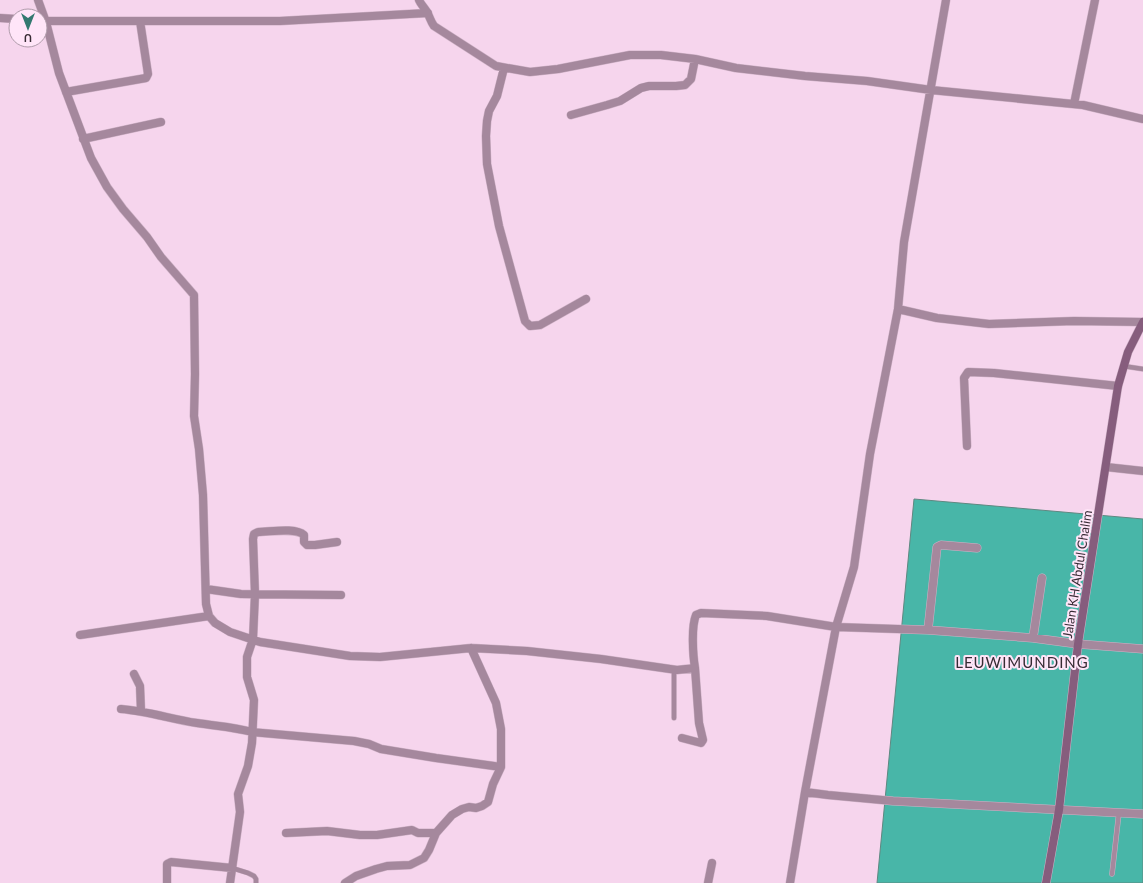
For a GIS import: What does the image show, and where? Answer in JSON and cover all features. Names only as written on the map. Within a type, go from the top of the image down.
[{"type":"street","points":[[419,0],[428,13],[434,26],[500,67],[530,72],[558,70],[630,55],[661,55],[695,59],[736,68],[867,81],[930,90],[1074,104],[1143,119]]},
{"type":"street","points":[[790,883],[805,792],[836,627],[854,567],[870,454],[898,309],[904,242],[946,0]]},
{"type":"street","points":[[1074,104],[1094,0]]},
{"type":"street","points":[[48,21],[280,22],[428,13]]},
{"type":"street","points":[[66,92],[146,78],[148,74],[140,21]]},
{"type":"street","points":[[48,37],[59,73],[83,139],[91,158],[107,187],[161,257],[194,295],[194,416],[199,449],[203,495],[206,604],[209,616],[215,623],[230,632],[260,642],[350,656],[380,657],[471,648],[527,651],[601,659],[661,668],[695,668]]},
{"type":"street","points":[[571,115],[620,101],[641,88],[649,86],[685,85],[691,79],[695,59]]},
{"type":"street","points":[[500,67],[497,96],[489,111],[487,121],[487,164],[499,226],[525,321],[530,326],[540,325],[586,299]]},
{"type":"street","points":[[83,139],[161,122]]},
{"type":"street","points":[[898,309],[937,318],[989,324],[1074,321],[1143,322]]},
{"type":"street","name":"Jalan KH Abdul Chalim","points":[[1046,883],[1059,810],[1078,644],[1118,386],[1128,352],[1143,322]]},
{"type":"street","points":[[967,446],[964,378],[968,372],[994,373],[1118,386]]},
{"type":"street","points":[[1106,467],[1143,471]]},
{"type":"street","points":[[230,883],[240,812],[238,794],[248,766],[252,732],[254,700],[247,676],[247,657],[253,639],[255,594],[254,534],[258,532],[291,531],[300,532],[304,535],[304,542],[307,545],[337,542]]},
{"type":"street","points":[[928,630],[937,547],[941,545],[977,548]]},
{"type":"street","points":[[1033,638],[1042,578]]},
{"type":"street","points":[[206,589],[241,594],[342,595]]},
{"type":"street","points":[[682,738],[698,743],[702,743],[703,740],[699,723],[693,641],[694,620],[696,615],[701,613],[767,616],[836,627],[928,630],[1033,638],[1143,650]]},
{"type":"street","points":[[80,635],[209,616]]},
{"type":"street","points":[[345,883],[356,876],[376,869],[387,866],[410,865],[424,858],[436,833],[452,815],[462,809],[469,807],[476,808],[488,802],[493,784],[501,767],[501,729],[496,702],[471,648]]},
{"type":"street","points":[[134,674],[140,686],[141,711]]},
{"type":"street","points":[[121,709],[141,711],[196,723],[237,728],[252,732],[354,741],[369,744],[381,749],[501,767]]},
{"type":"street","points":[[805,792],[821,793],[828,796],[893,801],[1143,814]]},
{"type":"street","points":[[286,833],[327,831],[360,835],[377,835],[412,830],[418,833],[436,833]]},
{"type":"street","points":[[167,883],[167,864],[171,862],[232,868]]},
{"type":"street","points":[[708,883],[712,863]]},
{"type":"lane","points":[[1123,366],[1143,369]]},
{"type":"lane","points":[[674,669],[674,718]]},
{"type":"lane","points":[[1112,874],[1119,812]]},
{"type":"lane","points":[[232,868],[254,876],[256,883]]},
{"type":"building","points":[[914,499],[1143,519],[1143,883],[877,883]]},
{"type":"district","name":"LEUWIMUNDING","points":[[1022,663]]}]
